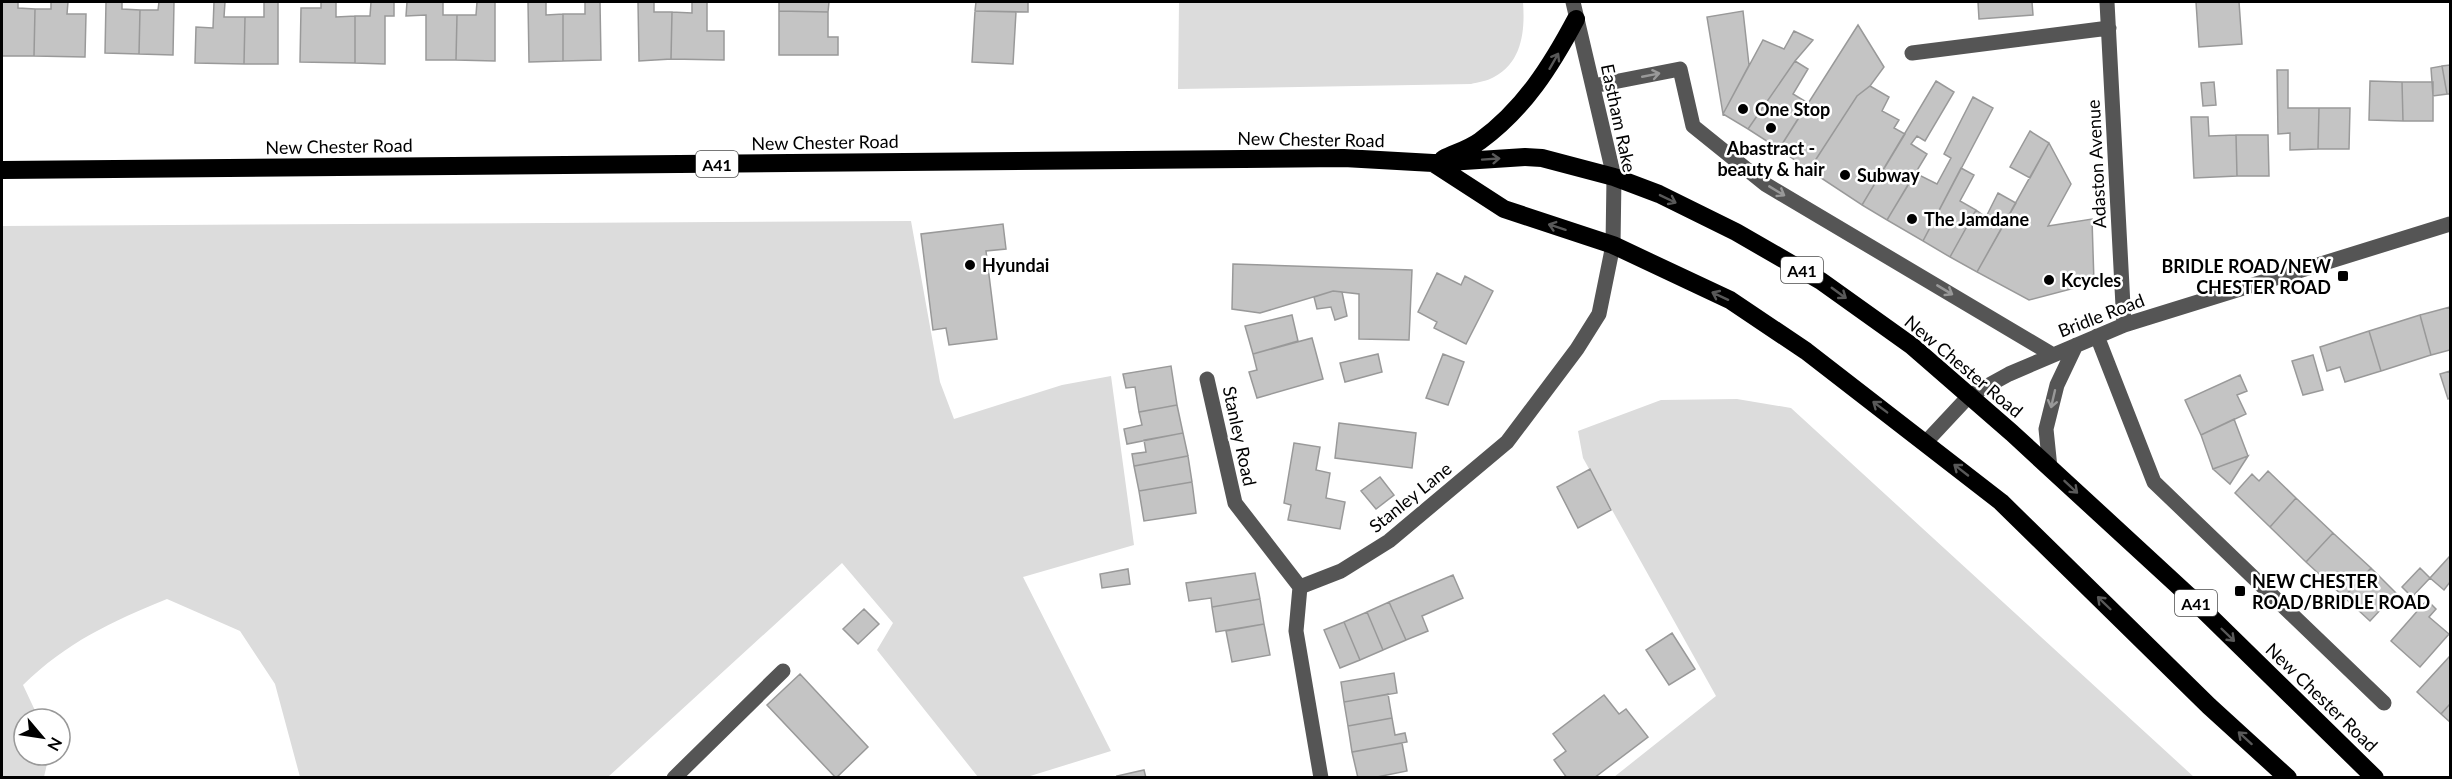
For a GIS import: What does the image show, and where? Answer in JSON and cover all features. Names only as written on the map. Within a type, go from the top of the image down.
[{"type":"highway","name":"A41","points":[[1433,163],[1479,142],[1526,99],[1551,66],[1575,10]]},
{"type":"highway","name":"New Chester Road","points":[[2,170],[1333,158],[1433,163],[1542,158],[1614,177],[1659,194],[1736,232],[1821,281],[1912,346],[2050,468],[2188,595],[2375,777]]},
{"type":"highway","points":[[1433,163],[1504,210],[1613,244],[1747,310],[1806,351],[2001,502],[2209,706],[2288,777]]},
{"type":"street","name":"Adaston Avenue","points":[[2107,2],[2124,325]]},
{"type":"street","name":"Eastham Rake","points":[[1575,10],[1614,177],[1613,244]]},
{"type":"street","points":[[1912,53],[2109,28]]},
{"type":"street","points":[[1593,86],[1680,69],[1693,126],[1765,184],[2053,355]]},
{"type":"street","name":"Bridle Road","points":[[1926,442],[1969,396],[2009,374],[2097,336],[2124,325],[2451,224]]},
{"type":"street","name":"Stanley Lane","points":[[1300,586],[1341,571],[1389,541],[1507,442],[1577,349],[1599,314],[1613,244]]},
{"type":"street","points":[[2097,336],[2154,482],[2384,703]]},
{"type":"street","points":[[2050,468],[2046,429],[2056,385],[2076,345]]},
{"type":"street","name":"Stanley Road","points":[[1208,379],[1235,503],[1300,586]]},
{"type":"street","points":[[1300,586],[1296,631],[1321,777]]},
{"type":"street","points":[[674,777],[783,671]]},
{"type":"shaded area","points":[[1179,2],[1523,2],[1523,23],[1520,44],[1511,63],[1504,71],[1492,78],[1471,84],[1178,89]]},
{"type":"shaded area","points":[[911,221],[940,382],[954,419],[1062,385],[1111,376],[1134,545],[1023,577],[1111,751],[1027,777],[978,777],[877,650],[893,623],[842,563],[608,777],[300,777],[275,684],[240,631],[167,599],[90,634],[56,657],[23,685],[33,707],[12,707],[12,767],[46,767],[44,777],[2,777],[2,226]]},
{"type":"shaded area","points":[[1737,399],[1791,408],[2194,777],[1614,777],[1716,696],[1583,458],[1578,431],[1661,400]]},
{"type":"building","points":[[2,2],[18,2],[18,8],[35,9],[34,56],[2,56]]},
{"type":"building","points":[[51,2],[68,2],[67,14],[86,14],[85,57],[34,56],[35,9],[51,9]]},
{"type":"building","points":[[106,2],[122,2],[122,9],[140,10],[139,54],[105,53]]},
{"type":"building","points":[[159,2],[174,2],[173,55],[139,54],[140,10],[158,10]]},
{"type":"building","points":[[214,2],[225,2],[224,17],[245,17],[244,64],[195,63],[196,27],[213,28]]},
{"type":"building","points":[[264,2],[278,2],[278,64],[244,64],[245,17],[264,17]]},
{"type":"building","points":[[321,2],[336,2],[336,17],[355,16],[355,63],[300,62],[301,8],[321,8]]},
{"type":"building","points":[[371,2],[394,2],[394,16],[385,16],[385,64],[355,63],[355,16],[370,16]]},
{"type":"building","points":[[407,2],[443,2],[443,15],[457,15],[456,60],[426,60],[426,15],[406,16]]},
{"type":"building","points":[[477,2],[495,2],[495,61],[456,60],[457,15],[476,15]]},
{"type":"building","points":[[528,2],[546,2],[546,15],[563,14],[563,61],[529,62]]},
{"type":"building","points":[[585,2],[600,2],[601,60],[563,61],[563,14],[585,14]]},
{"type":"building","points":[[638,2],[654,2],[654,12],[672,12],[671,59],[639,61]]},
{"type":"building","points":[[692,2],[707,2],[707,31],[724,31],[724,60],[671,59],[672,12],[692,13]]},
{"type":"building","points":[[779,2],[829,2],[828,12],[779,11]]},
{"type":"building","points":[[976,2],[1028,2],[1028,12],[975,11]]},
{"type":"building","points":[[1978,2],[2032,2],[2033,15],[1979,19]]},
{"type":"building","points":[[2196,2],[2239,2],[2242,44],[2199,47]]},
{"type":"building","points":[[779,11],[828,12],[828,37],[838,37],[838,55],[779,55]]},
{"type":"building","points":[[975,11],[1016,12],[1013,64],[972,62]]},
{"type":"building","points":[[1743,11],[1749,65],[1723,114],[1707,17]]},
{"type":"building","points":[[1858,25],[1884,67],[1870,86],[1857,96],[1809,170],[1779,149]]},
{"type":"building","points":[[1794,31],[1813,40],[1795,61],[1748,129],[1723,114],[1763,40],[1784,49]]},
{"type":"building","points":[[1795,61],[1808,69],[1793,94],[1808,103],[1779,149],[1748,129]]},
{"type":"building","points":[[2450,65],[2450,94],[2447,94],[2442,66]]},
{"type":"building","points":[[2442,66],[2447,94],[2433,96],[2431,68]]},
{"type":"building","points":[[2277,70],[2288,70],[2288,108],[2319,108],[2318,149],[2290,150],[2290,133],[2278,134]]},
{"type":"building","points":[[1936,81],[1954,92],[1925,141],[1917,136],[1911,144],[1927,154],[1887,220],[1862,205]]},
{"type":"building","points":[[2370,81],[2402,82],[2403,121],[2369,120]]},
{"type":"building","points":[[2214,82],[2216,105],[2203,106],[2201,83]]},
{"type":"building","points":[[2402,82],[2433,82],[2433,121],[2403,121]]},
{"type":"building","points":[[1870,86],[1889,97],[1882,111],[1899,120],[1894,128],[1905,134],[1862,205],[1809,170],[1857,96]]},
{"type":"building","points":[[1973,97],[1993,108],[1923,241],[1887,220],[1915,173],[1937,184],[1951,158],[1944,154]]},
{"type":"building","points":[[2319,108],[2350,108],[2349,149],[2318,149]]},
{"type":"building","points":[[2191,117],[2208,117],[2209,136],[2236,135],[2237,176],[2194,178]]},
{"type":"building","points":[[2030,131],[2049,143],[2030,178],[2010,167]]},
{"type":"building","points":[[2236,135],[2268,135],[2269,176],[2237,176]]},
{"type":"building","points":[[2049,143],[2071,184],[2048,226],[2092,219],[2094,283],[2029,300],[1977,272]]},
{"type":"building","points":[[1961,168],[1974,175],[1960,201],[1976,210],[1950,257],[1923,241]]},
{"type":"building","points":[[1998,193],[2016,203],[1977,272],[1950,257],[1976,210],[1986,217]]},
{"type":"building","points":[[1003,224],[1006,249],[986,251],[997,339],[949,345],[946,328],[933,330],[921,234]]},
{"type":"building","points":[[1233,264],[1412,270],[1409,340],[1359,339],[1359,294],[1333,291],[1260,313],[1232,309]]},
{"type":"building","points":[[1437,273],[1461,285],[1465,276],[1493,291],[1466,344],[1434,328],[1437,322],[1418,312]]},
{"type":"building","points":[[1333,291],[1342,292],[1347,316],[1335,320],[1331,307],[1317,309],[1314,297]]},
{"type":"building","points":[[2450,307],[2450,350],[2431,355],[2420,315]]},
{"type":"building","points":[[1292,315],[1298,341],[1253,354],[1245,326]]},
{"type":"building","points":[[2420,315],[2431,355],[2381,371],[2369,331]]},
{"type":"building","points":[[2369,331],[2381,371],[2345,382],[2340,367],[2327,371],[2320,347]]},
{"type":"building","points":[[1312,338],[1323,379],[1257,398],[1249,372],[1257,370],[1253,354]]},
{"type":"building","points":[[1378,354],[1382,372],[1345,382],[1340,363]]},
{"type":"building","points":[[1443,354],[1464,362],[1448,405],[1426,398]]},
{"type":"building","points":[[2313,355],[2323,390],[2303,395],[2292,361]]},
{"type":"building","points":[[1171,366],[1177,405],[1139,412],[1135,387],[1126,388],[1123,374]]},
{"type":"building","points":[[2450,371],[2450,398],[2448,399],[2440,374]]},
{"type":"building","points":[[2240,375],[2247,391],[2237,395],[2246,414],[2201,435],[2185,400]]},
{"type":"building","points":[[1177,405],[1183,433],[1127,444],[1124,429],[1142,425],[1139,412]]},
{"type":"building","points":[[2234,419],[2248,456],[2213,469],[2201,435]]},
{"type":"building","points":[[1339,423],[1416,433],[1412,468],[1335,458]]},
{"type":"building","points":[[1183,433],[1188,456],[1134,466],[1132,454],[1146,452],[1144,440]]},
{"type":"building","points":[[1294,443],[1320,447],[1316,470],[1330,473],[1326,498],[1345,502],[1340,529],[1288,520],[1291,505],[1284,503]]},
{"type":"building","points":[[1188,456],[1192,482],[1139,491],[1134,466]]},
{"type":"building","points":[[2248,456],[2230,484],[2213,469]]},
{"type":"building","points":[[1590,469],[1611,510],[1578,528],[1557,487]]},
{"type":"building","points":[[2268,471],[2296,498],[2270,527],[2235,493],[2252,474],[2259,481]]},
{"type":"building","points":[[1380,477],[1394,495],[1376,509],[1361,491]]},
{"type":"building","points":[[1192,482],[1196,513],[1144,521],[1139,491]]},
{"type":"building","points":[[2296,498],[2333,533],[2306,562],[2270,527]]},
{"type":"building","points":[[2333,533],[2371,568],[2344,597],[2306,562]]},
{"type":"building","points":[[2450,556],[2450,582],[2444,590],[2430,578]]},
{"type":"building","points":[[2371,568],[2396,593],[2370,621],[2344,597]]},
{"type":"building","points":[[2420,568],[2430,578],[2412,597],[2402,587]]},
{"type":"building","points":[[1128,569],[1130,584],[1102,588],[1100,574]]},
{"type":"building","points":[[1255,573],[1260,599],[1212,607],[1211,598],[1189,601],[1186,583]]},
{"type":"building","points":[[1453,575],[1463,598],[1422,616],[1428,631],[1406,640],[1389,602]]},
{"type":"building","points":[[1260,599],[1264,624],[1216,632],[1212,607]]},
{"type":"building","points":[[2427,600],[2436,609],[2429,617],[2449,634],[2420,667],[2391,641]]},
{"type":"building","points":[[1389,602],[1406,640],[1383,650],[1367,612]]},
{"type":"building","points":[[864,609],[879,624],[858,644],[843,629]]},
{"type":"building","points":[[1367,612],[1383,650],[1360,660],[1344,622]]},
{"type":"building","points":[[1344,622],[1360,660],[1340,668],[1324,630]]},
{"type":"building","points":[[1264,624],[1270,655],[1232,662],[1226,631]]},
{"type":"building","points":[[1672,633],[1695,669],[1669,685],[1646,650]]},
{"type":"building","points":[[2450,656],[2450,704],[2441,714],[2417,692]]},
{"type":"building","points":[[1394,673],[1397,693],[1344,702],[1341,682]]},
{"type":"building","points":[[800,674],[868,747],[836,778],[767,705]]},
{"type":"building","points":[[1388,694],[1392,718],[1348,726],[1344,702]]},
{"type":"building","points":[[1604,695],[1619,714],[1626,709],[1648,737],[1594,778],[1567,778],[1554,760],[1566,751],[1553,734]]},
{"type":"building","points":[[2450,704],[2450,722],[2441,714]]},
{"type":"building","points":[[1392,718],[1395,735],[1405,733],[1407,742],[1352,752],[1348,726]]},
{"type":"building","points":[[1402,743],[1407,771],[1372,778],[1358,778],[1352,752]]},
{"type":"building","points":[[1144,770],[1146,778],[1118,778],[1117,776]]},
{"type":"place","name":"One Stop","points":[[1743,109]]},
{"type":"place","name":"Abastract - beauty & hair","points":[[1771,128]]},
{"type":"place","name":"Subway","points":[[1845,175]]},
{"type":"place","name":"The Jamdane","points":[[1912,219]]},
{"type":"place","name":"Hyundai","points":[[970,265]]},
{"type":"place","name":"BRIDLE ROAD/NEW CHESTER ROAD","points":[[2343,276]]},
{"type":"place","name":"Kcycles","points":[[2049,280]]},
{"type":"place","name":"NEW CHESTER ROAD/BRIDLE ROAD","points":[[2240,591]]}]
